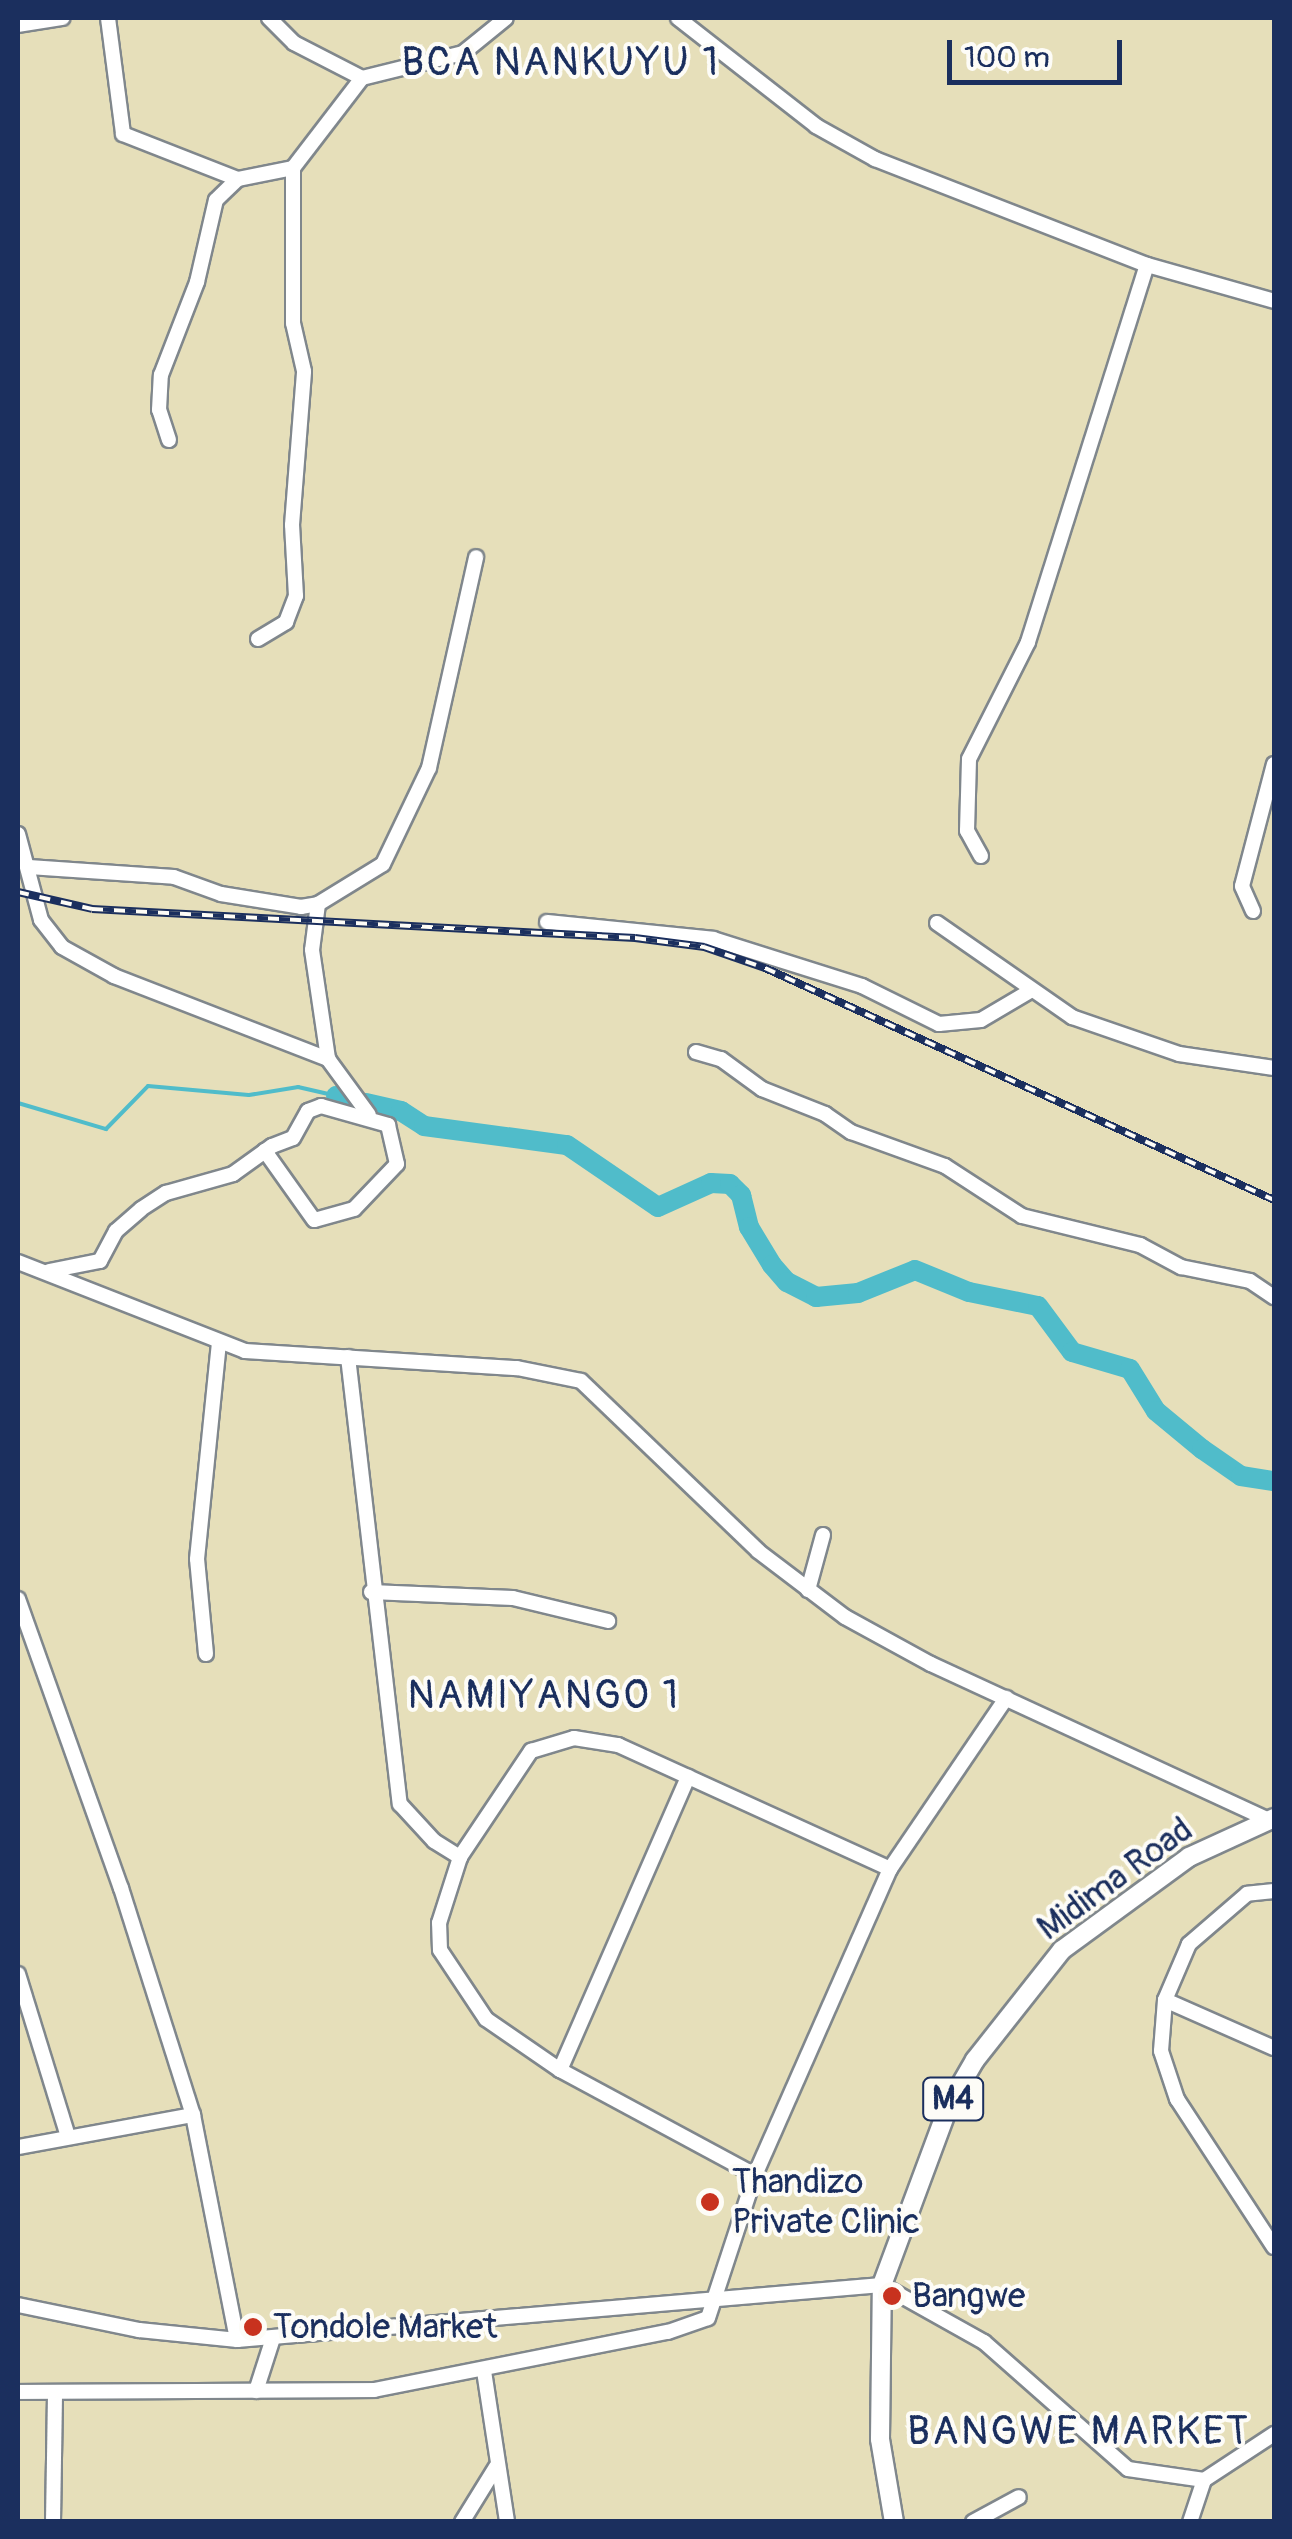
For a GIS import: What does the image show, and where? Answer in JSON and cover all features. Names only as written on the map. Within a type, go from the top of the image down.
[{"type":"main road","name":"Midima Road","points":[[894,2522],[880,2439],[882,2284],[949,2106],[976,2060],[1062,1950],[1189,1857],[1272,1819]]},
{"type":"street","points":[[18,26],[62,18]]},
{"type":"street","points":[[108,18],[122,134],[238,179]]},
{"type":"street","points":[[269,18],[294,43],[362,78]]},
{"type":"street","points":[[258,639],[286,622],[296,596],[292,525],[304,372],[293,323],[293,168],[362,78],[463,53],[506,18]]},
{"type":"street","points":[[678,18],[852,148],[1147,265],[1274,301]]},
{"type":"street","points":[[698,33],[704,18]]},
{"type":"street","points":[[168,440],[160,410],[161,375],[198,277],[216,200],[238,179],[293,168]]},
{"type":"street","points":[[981,856],[966,831],[970,759],[1028,642],[1147,265]]},
{"type":"street","points":[[29,866],[174,878],[221,894],[318,904],[383,864],[429,768],[476,557]]},
{"type":"street","points":[[1253,911],[1242,886],[1274,764]]},
{"type":"street","points":[[18,834],[41,920],[80,959],[328,1059]]},
{"type":"street","points":[[265,1152],[314,1220],[340,1216],[366,1199],[397,1164],[388,1126],[369,1114],[328,1059],[312,950],[318,904]]},
{"type":"street","points":[[547,922],[713,939],[862,986],[940,1024],[980,1021],[1032,990]]},
{"type":"street","points":[[937,924],[1072,1017],[1179,1054],[1274,1068]]},
{"type":"street","points":[[696,1052],[721,1059],[762,1088],[825,1114],[851,1132],[945,1166],[1022,1216],[1140,1245],[1180,1267],[1250,1281],[1274,1297]]},
{"type":"street","points":[[44,1272],[100,1261],[116,1231],[140,1209],[166,1193],[220,1182],[293,1138],[308,1112],[322,1106],[369,1114]]},
{"type":"street","points":[[18,1262],[218,1344],[257,1353],[517,1368],[581,1381],[808,1590],[887,1642],[1272,1819]]},
{"type":"street","points":[[206,1654],[197,1559],[218,1344]]},
{"type":"street","points":[[348,1357],[371,1592],[400,1804],[434,1841],[460,1857]]},
{"type":"street","points":[[808,1590],[822,1535]]},
{"type":"street","points":[[371,1592],[513,1598],[608,1621]]},
{"type":"street","points":[[18,1599],[121,1888],[193,2115],[237,2340]]},
{"type":"street","points":[[18,2392],[374,2390],[668,2332],[708,2318],[756,2174],[890,1869],[1006,1698]]},
{"type":"street","points":[[756,2174],[560,2070],[486,2019],[440,1950],[439,1923],[460,1857],[531,1751],[589,1740],[618,1745],[890,1869]]},
{"type":"street","points":[[560,2070],[688,1778]]},
{"type":"street","points":[[1274,1891],[1247,1894],[1189,1944],[1165,2000],[1161,2051],[1177,2099],[1269,2228],[1274,2247]]},
{"type":"street","points":[[18,1974],[68,2137]]},
{"type":"street","points":[[1165,2000],[1274,2048]]},
{"type":"street","points":[[18,2146],[193,2115]]},
{"type":"street","points":[[18,2306],[139,2330],[237,2340],[882,2284],[984,2342],[1128,2469],[1204,2480]]},
{"type":"street","points":[[256,2391],[273,2338]]},
{"type":"street","points":[[484,2371],[507,2522]]},
{"type":"street","points":[[54,2522],[55,2392]]},
{"type":"street","points":[[1190,2522],[1204,2480],[1274,2434]]},
{"type":"street","points":[[462,2522],[496,2467]]},
{"type":"street","points":[[973,2522],[1018,2497]]},
{"type":"waterway","points":[[18,1103],[106,1129],[148,1086],[249,1095],[298,1087],[336,1096]]},
{"type":"waterway","points":[[336,1096],[356,1101]]},
{"type":"waterway","points":[[366,1103],[401,1111],[424,1126],[567,1145],[658,1207],[711,1183],[730,1184],[741,1195],[749,1227],[772,1265],[787,1282],[816,1297],[858,1293],[915,1270],[969,1292],[1038,1306],[1072,1352],[1130,1369],[1156,1411],[1202,1449],[1241,1476],[1274,1481]]},
{"type":"railway","points":[[18,892],[92,909],[635,938],[704,947],[765,968],[1274,1200]]},
{"type":"place","name":"Thandizo Private Clinic","points":[[710,2202]]},
{"type":"place","name":"Bangwe","points":[[892,2296]]},
{"type":"place","name":"Tondole Market","points":[[253,2327]]},
{"type":"district","name":"BCA NANKUYU 1","points":[[561,63]]},
{"type":"district","name":"NAMIYANGO 1","points":[[544,1696]]},
{"type":"district","name":"BANGWE MARKET","points":[[1079,2432]]}]
